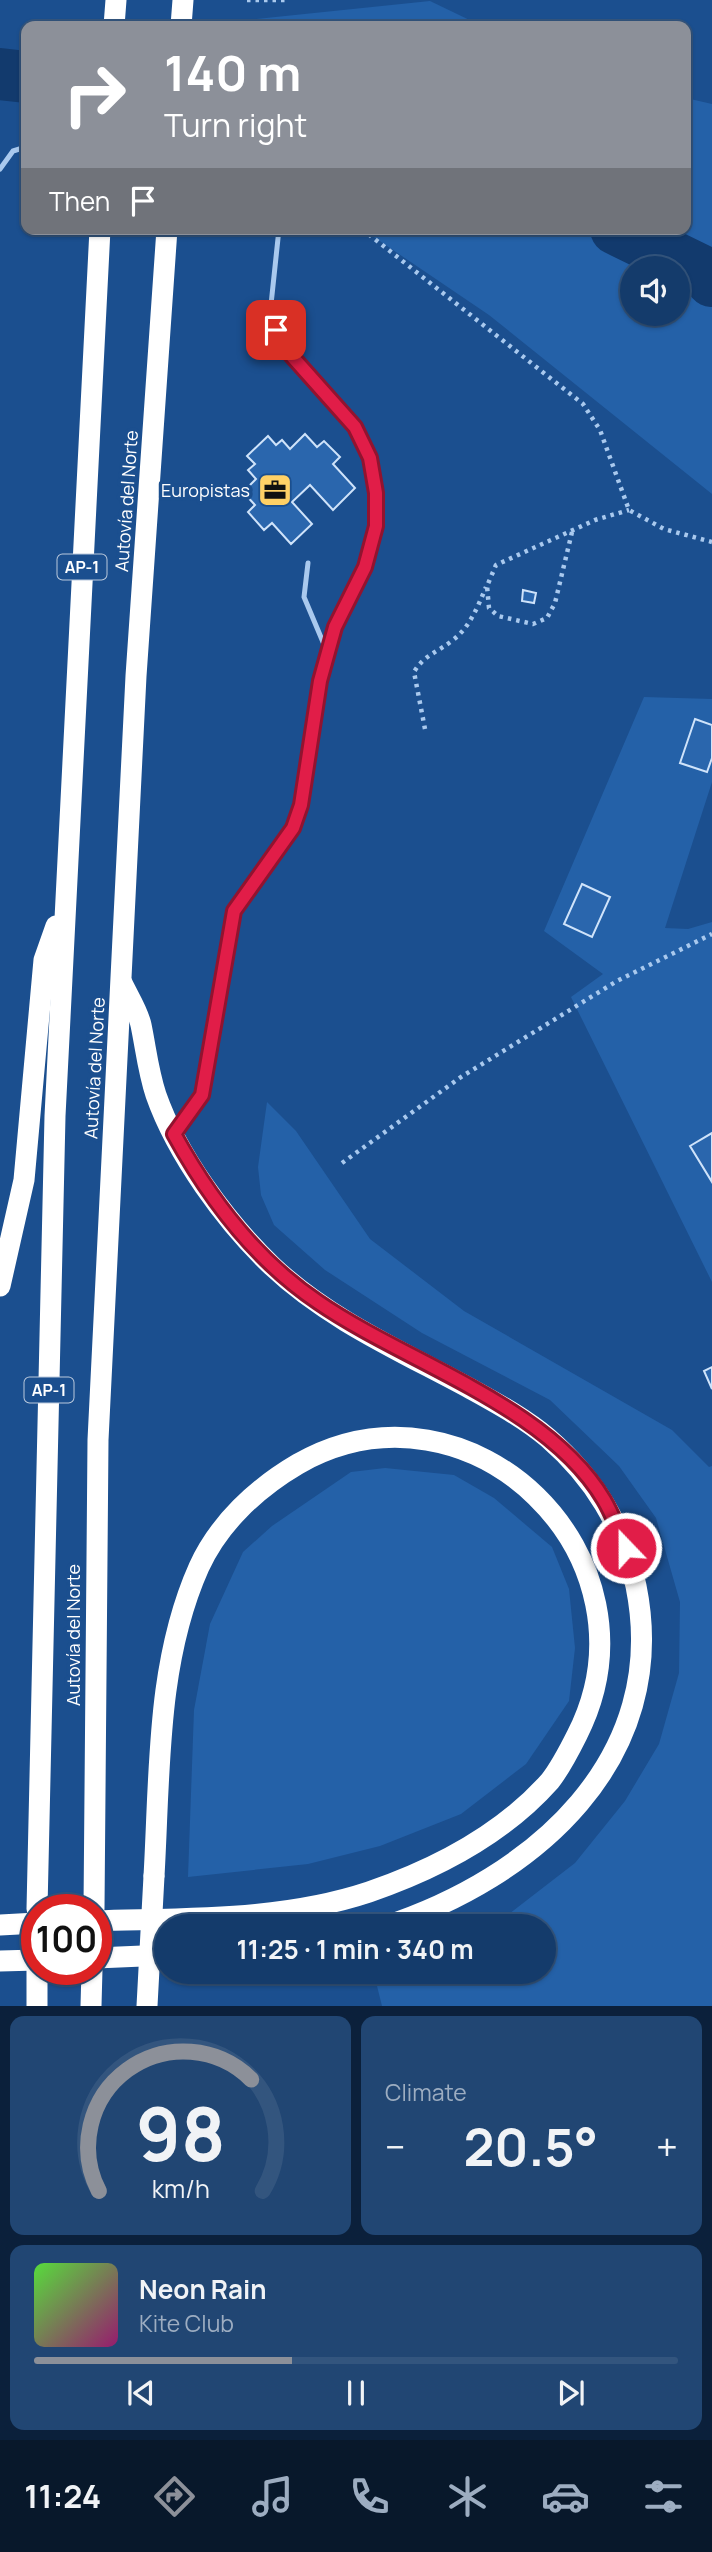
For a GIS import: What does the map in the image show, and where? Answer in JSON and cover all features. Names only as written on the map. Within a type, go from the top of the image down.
[{"type":"highway","points":[[114,21],[116,0]]},
{"type":"highway","points":[[181,21],[183,0]]},
{"type":"highway","name":"Autovía del Norte","points":[[37,1894],[55,1116],[100,235]]},
{"type":"highway","name":"Autovía del Norte","points":[[94,1894],[98,1440],[136,676],[167,235]]},
{"type":"highway","points":[[0,1286],[24,1180],[44,960],[64,904]]},
{"type":"highway","points":[[121,982],[141,1022],[144,1057],[157,1097],[174,1134],[190,1163],[232,1220],[271,1265],[356,1328],[530,1423],[570,1459],[603,1499],[615,1521],[634,1575],[642,1628],[637,1692],[618,1748],[598,1782],[563,1820],[484,1883],[422,1914]]},
{"type":"highway","points":[[112,1920],[151,1918],[269,1913],[326,1904],[358,1895],[452,1858],[498,1828],[533,1798],[552,1779],[572,1746],[589,1713],[599,1672],[601,1634],[594,1591],[578,1548],[555,1514],[531,1492],[480,1457],[447,1444],[418,1438],[391,1437],[318,1453],[275,1477],[216,1534],[199,1568],[181,1619],[171,1661],[162,1729],[153,1876],[151,1918],[147,2006]]},
{"type":"highway","points":[[0,1925],[21,1924]]},
{"type":"highway","points":[[112,1957],[154,1956]]},
{"type":"highway","points":[[0,1961],[21,1960]]},
{"type":"highway","points":[[37,1985],[37,2006]]},
{"type":"highway","points":[[91,2006],[92,1985]]},
{"type":"lane","points":[[0,169],[13,151],[21,149]]},
{"type":"lane","points":[[174,1134],[202,1095],[234,911],[293,828],[301,805],[320,681],[335,627],[365,567],[376,526],[376,493],[370,458],[355,427],[282,345],[270,314],[278,235]]},
{"type":"lane","points":[[308,563],[304,597],[328,654]]},
{"type":"path","points":[[247,0],[288,0]]},
{"type":"path","points":[[370,235],[583,404],[600,430],[617,483],[629,509],[664,529],[712,542]]},
{"type":"path","points":[[425,729],[414,672],[422,658],[454,639],[472,619],[496,565],[629,509]]},
{"type":"path","points":[[487,586],[489,608],[498,616],[533,624],[547,618],[555,603],[572,532]]},
{"type":"path","points":[[342,1163],[472,1070],[617,981],[712,934]]},
{"type":"shaded area","points":[[430,1],[472,21],[237,21]]},
{"type":"shaded area","points":[[691,99],[712,104],[712,494],[489,315],[371,235],[691,235]]},
{"type":"shaded area","points":[[644,697],[712,699],[712,782],[665,928],[688,929],[712,922],[712,1282],[571,997],[603,974],[544,931]]},
{"type":"shaded area","points":[[267,1102],[296,1131],[370,1239],[464,1311],[672,1430],[709,1467],[712,1466],[712,2006],[382,2006],[376,1984],[556,1984],[556,1914],[509,1914],[575,1863],[625,1801],[659,1744],[679,1673],[680,1602],[656,1518],[619,1466],[550,1400],[422,1333],[325,1270],[274,1225],[261,1195],[258,1167]]},
{"type":"shaded area","points":[[385,1468],[454,1475],[494,1498],[552,1547],[569,1589],[575,1648],[569,1701],[526,1764],[461,1814],[380,1846],[308,1864],[188,1877],[194,1710],[210,1624],[243,1552],[272,1526],[351,1472]]},
{"type":"building","name":"Europistas","points":[[305,434],[317,447],[324,441],[340,457],[333,464],[355,488],[333,510],[310,485],[292,502],[312,524],[291,544],[272,523],[264,530],[248,512],[255,505],[243,492],[256,479],[248,470],[255,464],[247,456],[268,436],[276,445],[282,440],[290,449]]},
{"type":"building","points":[[523,590],[536,593],[534,603],[522,601]]},
{"type":"building","points":[[695,719],[712,725],[712,758],[707,772],[680,763]]},
{"type":"building","points":[[582,884],[610,897],[592,937],[564,924]]},
{"type":"building","points":[[712,1133],[712,1182],[690,1146]]},
{"type":"building","points":[[712,1367],[712,1389],[704,1371]]},
{"type":"waterway","points":[[0,74],[21,76]]},
{"type":"waterway","points":[[628,235],[704,272],[712,281]]},
{"type":"place","name":"Europistas","points":[[275,490]]},
{"type":"route","points":[[276,330],[282,345],[355,427],[370,458],[376,493],[376,526],[365,567],[335,627],[320,681],[301,805],[293,828],[234,911],[202,1095],[174,1134],[206,1187],[271,1265],[316,1301],[356,1328],[530,1423],[588,1477],[615,1521],[626,1548]]}]
